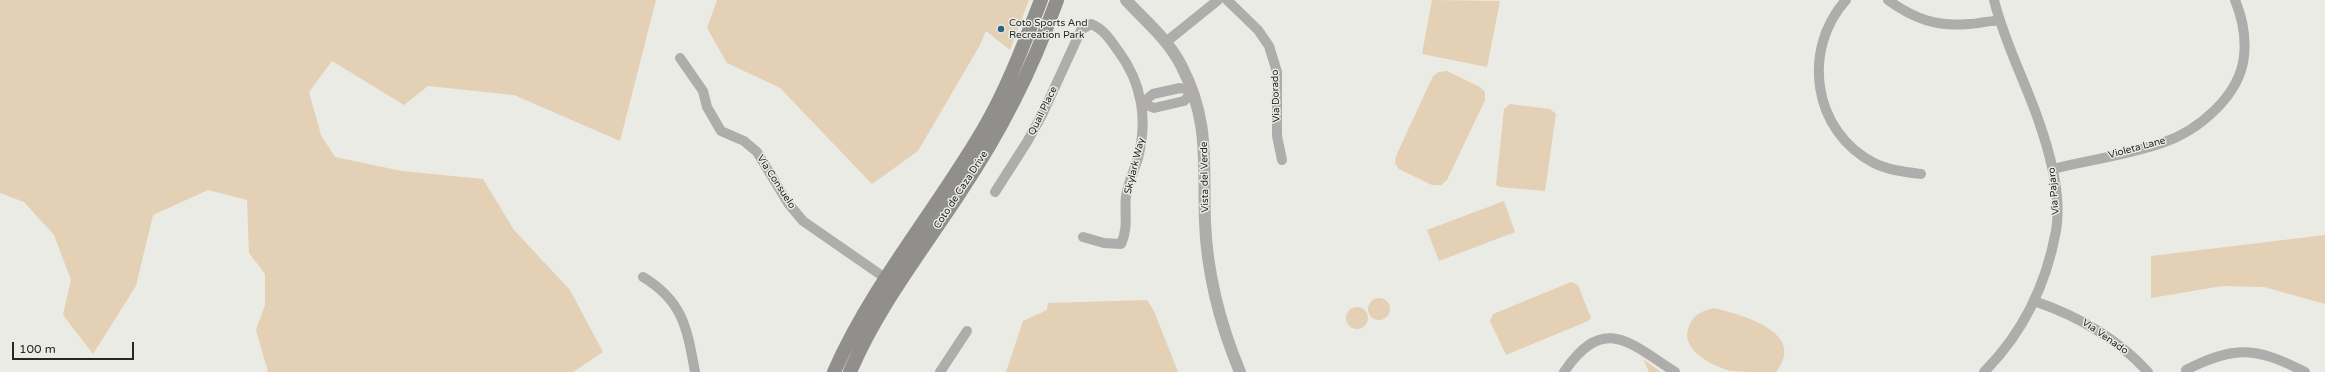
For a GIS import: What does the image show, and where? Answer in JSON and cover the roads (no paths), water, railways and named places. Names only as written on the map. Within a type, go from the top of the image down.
[{"type":"main road","name":"Coto de Caza Drive","points":[[834,372],[862,315],[884,278],[983,130],[1003,91],[1041,0]]},
{"type":"main road","name":"Coto de Caza Drive","points":[[850,372],[877,317],[961,192],[1014,104],[1057,0]]},
{"type":"street","name":"Vista del Verde","points":[[1125,0],[1166,42],[1180,64],[1193,91],[1204,140],[1205,223],[1213,288],[1220,322],[1240,372]]},
{"type":"street","points":[[1166,42],[1218,0]]},
{"type":"street","name":"Via Dorado","points":[[1227,0],[1258,30],[1269,46],[1277,72],[1277,136],[1282,160]]},
{"type":"street","points":[[1846,0],[1830,23],[1820,46],[1819,84],[1825,109],[1838,132],[1864,157],[1886,168],[1921,174]]},
{"type":"street","points":[[1888,0],[1914,17],[1933,23],[1970,24],[1999,21]]},
{"type":"street","name":"Via Pajaro","points":[[1984,372],[1998,358],[2018,331],[2034,300],[2056,231],[2056,200],[2053,169],[2039,119],[1999,21],[1994,0]]},
{"type":"street","name":"Violeta Lane","points":[[2053,169],[2163,143],[2188,130],[2220,104],[2236,82],[2244,57],[2240,14],[2235,0]]},
{"type":"street","name":"Skylark Way","points":[[1083,237],[1104,243],[1122,244],[1127,232],[1126,196],[1143,137],[1144,118],[1142,103],[1129,65],[1104,32],[1091,24],[1085,26]]},
{"type":"street","name":"Quail Place","points":[[995,192],[1038,122],[1075,41],[1085,26]]},
{"type":"street","name":"Via Consuelo","points":[[680,58],[703,91],[706,107],[721,131],[744,141],[757,152],[788,203],[804,222],[897,287]]},
{"type":"street","points":[[1142,103],[1154,108],[1184,101],[1193,91]]},
{"type":"street","points":[[643,277],[661,287],[674,302],[683,321],[695,372]]},
{"type":"street","name":"Via Venado","points":[[2034,300],[2063,311],[2099,330],[2132,356],[2148,372]]},
{"type":"street","points":[[940,372],[967,331]]},
{"type":"street","points":[[1564,372],[1577,352],[1600,339],[1613,337],[1629,343],[1675,372]]},
{"type":"street","points":[[2186,370],[2208,358],[2236,351],[2258,352],[2279,359],[2305,372]]},
{"type":"place","name":"Coto Sports And Recreation Park","points":[[1001,29]]}]
